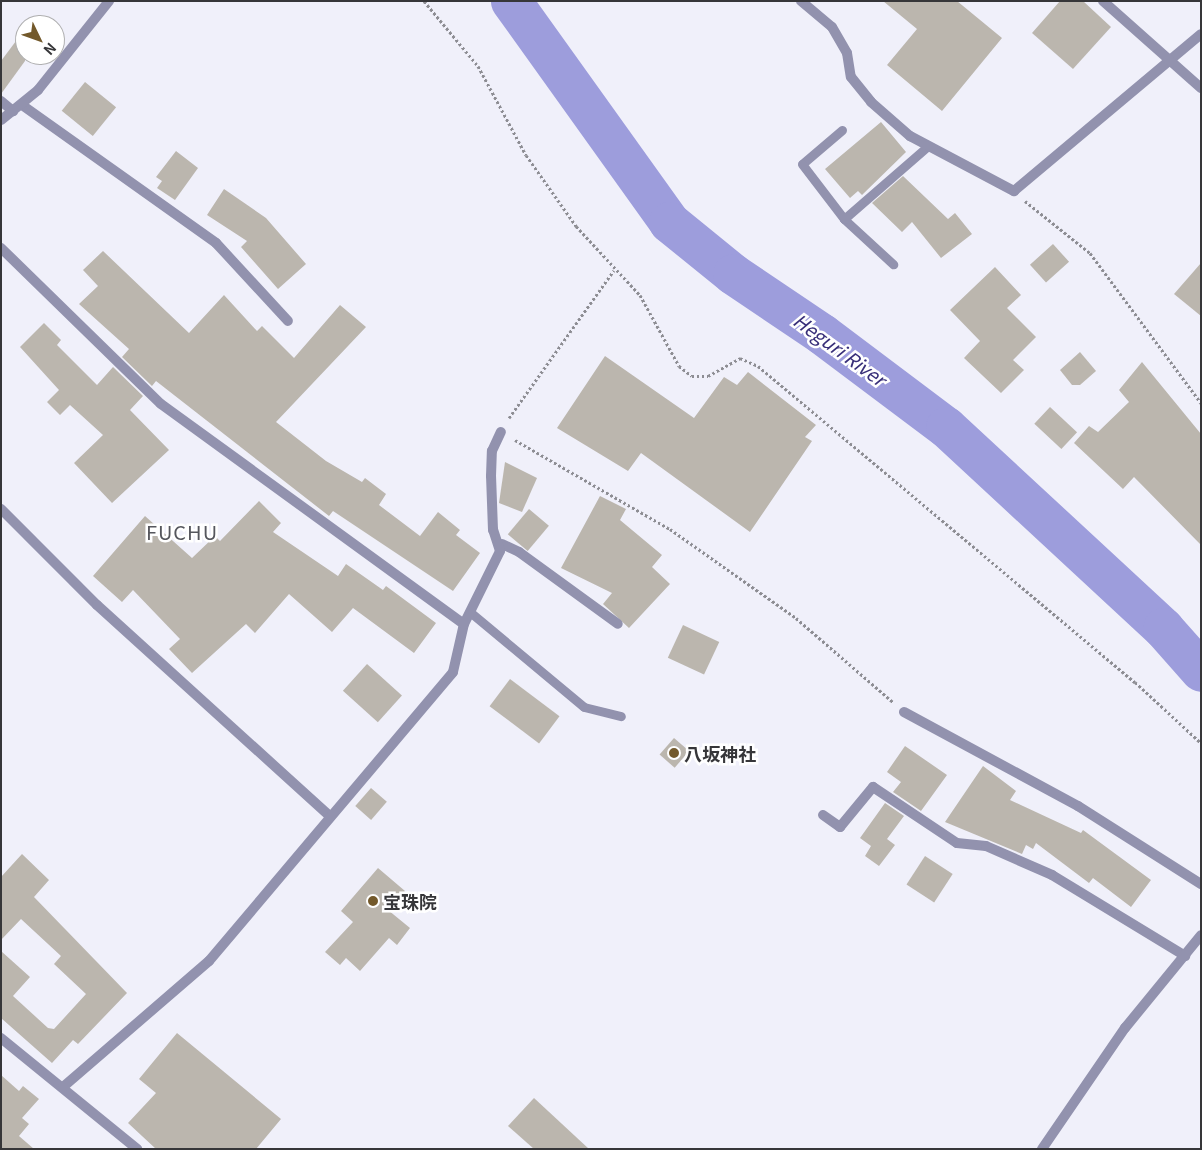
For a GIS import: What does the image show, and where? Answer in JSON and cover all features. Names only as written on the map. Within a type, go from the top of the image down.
[{"type":"street","points":[[1,120],[17,108],[109,1]]},
{"type":"street","points":[[801,1],[832,27],[847,53],[851,77],[871,102],[928,146],[1014,191],[1168,59],[1201,34]]},
{"type":"street","points":[[1103,1],[1201,88]]},
{"type":"street","points":[[1,101],[17,108],[216,243],[288,321]]},
{"type":"street","points":[[1,248],[161,404],[464,624]]},
{"type":"street","points":[[501,432],[492,451],[490,476],[493,530],[502,544],[519,552],[618,624]]},
{"type":"street","points":[[1,509],[97,604],[329,815]]},
{"type":"street","points":[[63,1087],[209,961],[329,815],[453,672],[464,624],[502,544]]},
{"type":"street","points":[[904,712],[1078,806],[1201,884]]},
{"type":"street","points":[[823,815],[840,827],[872,787],[958,843],[986,846],[1052,875],[1185,956]]},
{"type":"street","points":[[1042,1149],[1125,1028],[1201,935]]},
{"type":"street","points":[[1,1038],[137,1149]]},
{"type":"lane","points":[[842,130],[802,164],[844,219],[893,264]]},
{"type":"lane","points":[[844,219],[928,146]]},
{"type":"lane","points":[[470,612],[584,706],[621,716]]},
{"type":"path","points":[[424,1],[478,66],[526,155],[576,226],[614,270],[627,277],[640,295],[679,366],[692,376],[708,376],[740,358],[758,366],[1135,682],[1201,743]]},
{"type":"path","points":[[1014,191],[1090,253],[1201,403]]},
{"type":"path","points":[[614,270],[562,338],[501,432],[678,534],[796,618],[904,712]]},
{"type":"building","points":[[883,1],[957,1],[1002,38],[942,111],[887,65],[917,29]]},
{"type":"building","points":[[1060,1],[1083,1],[1111,27],[1073,69],[1032,33]]},
{"type":"building","points":[[15,42],[15,65],[22,65],[1,94],[1,61]]},
{"type":"building","points":[[85,82],[116,107],[93,136],[62,111]]},
{"type":"building","points":[[881,122],[906,152],[862,195],[858,191],[850,198],[825,169]]},
{"type":"building","points":[[176,151],[198,168],[175,200],[157,188],[162,181],[156,177]]},
{"type":"building","points":[[903,176],[948,219],[955,213],[972,234],[941,258],[912,222],[902,232],[872,203]]},
{"type":"building","points":[[224,189],[266,218],[306,264],[278,289],[241,247],[247,241],[207,215]]},
{"type":"building","points":[[1053,244],[1069,262],[1046,283],[1030,265]]},
{"type":"building","points":[[103,251],[189,333],[224,295],[257,331],[262,326],[294,358],[340,305],[366,327],[276,422],[326,461],[362,482],[365,478],[386,494],[379,505],[420,536],[438,512],[460,530],[456,535],[480,553],[453,591],[333,511],[329,516],[156,381],[152,386],[122,357],[129,349],[79,304],[98,286],[83,270]]},
{"type":"building","points":[[1201,263],[1201,316],[1174,294]]},
{"type":"building","points":[[995,267],[1021,295],[1007,308],[1036,337],[1013,360],[1024,370],[1001,393],[964,358],[980,341],[950,310]]},
{"type":"building","points":[[44,323],[61,340],[57,345],[97,385],[113,367],[143,396],[130,410],[169,450],[112,503],[74,463],[103,435],[70,405],[60,415],[47,402],[59,390],[20,347]]},
{"type":"building","points":[[1080,352],[1096,371],[1080,385],[1072,385],[1060,370]]},
{"type":"building","points":[[605,356],[694,418],[724,377],[737,385],[748,372],[816,425],[805,437],[812,441],[750,532],[641,453],[628,471],[557,428]]},
{"type":"building","points":[[1142,362],[1201,434],[1201,545],[1134,477],[1123,489],[1074,443],[1089,426],[1098,432],[1129,402],[1119,390]]},
{"type":"building","points":[[1050,407],[1077,432],[1061,449],[1034,424]]},
{"type":"building","points":[[505,462],[537,478],[522,512],[499,503]]},
{"type":"building","points":[[600,496],[626,509],[620,520],[662,555],[652,567],[670,584],[629,628],[603,604],[612,593],[561,568]]},
{"type":"building","points":[[259,501],[281,523],[273,532],[338,576],[346,564],[383,590],[386,586],[436,623],[414,653],[353,608],[332,632],[289,594],[255,633],[246,624],[192,673],[169,649],[180,639],[133,590],[122,602],[93,576],[145,516],[192,558],[215,536],[220,541]]},
{"type":"building","points":[[529,509],[549,526],[528,551],[508,534]]},
{"type":"building","points":[[683,625],[719,642],[704,675],[668,658]]},
{"type":"building","points":[[367,664],[402,695],[378,722],[343,691]]},
{"type":"building","points":[[510,679],[560,716],[539,743],[490,706]]},
{"type":"building","name":"八坂神社","points":[[674,738],[689,751],[675,768],[660,755]]},
{"type":"building","points":[[905,746],[947,775],[921,811],[893,792],[901,782],[887,772]]},
{"type":"building","points":[[983,766],[1016,791],[1010,800],[1081,833],[1083,830],[1151,880],[1131,907],[1093,878],[1089,883],[1036,843],[1033,849],[1026,845],[1022,854],[945,822]]},
{"type":"building","points":[[371,788],[387,802],[371,820],[355,806]]},
{"type":"building","points":[[885,803],[904,816],[887,839],[895,845],[879,866],[865,856],[871,846],[860,838]]},
{"type":"building","points":[[22,854],[49,880],[34,897],[127,993],[78,1044],[73,1040],[52,1063],[1,1018],[1,951],[30,977],[13,996],[48,1028],[54,1029],[86,994],[54,964],[61,956],[21,919],[1,940],[1,877]]},
{"type":"building","points":[[925,856],[953,874],[934,902],[906,885]]},
{"type":"building","points":[[378,868],[405,891],[388,910],[410,928],[397,945],[389,938],[360,971],[346,958],[340,965],[325,952],[353,922],[341,911]]},
{"type":"building","points":[[177,1033],[281,1119],[256,1149],[156,1149],[128,1123],[156,1093],[139,1079]]},
{"type":"building","points":[[1,1075],[19,1091],[23,1086],[39,1099],[22,1118],[29,1124],[19,1136],[34,1149],[1,1149]]},
{"type":"building","points":[[534,1098],[589,1149],[534,1149],[508,1126]]},
{"type":"waterway","name":"Heguri River","points":[[511,1],[669,222],[733,274],[822,334],[946,427],[1163,628],[1201,671]]},
{"type":"place","name":"八坂神社","points":[[674,753]]},
{"type":"place","name":"宝珠院","points":[[373,901]]},
{"type":"district","name":"FUCHU","points":[[182,531]]}]
